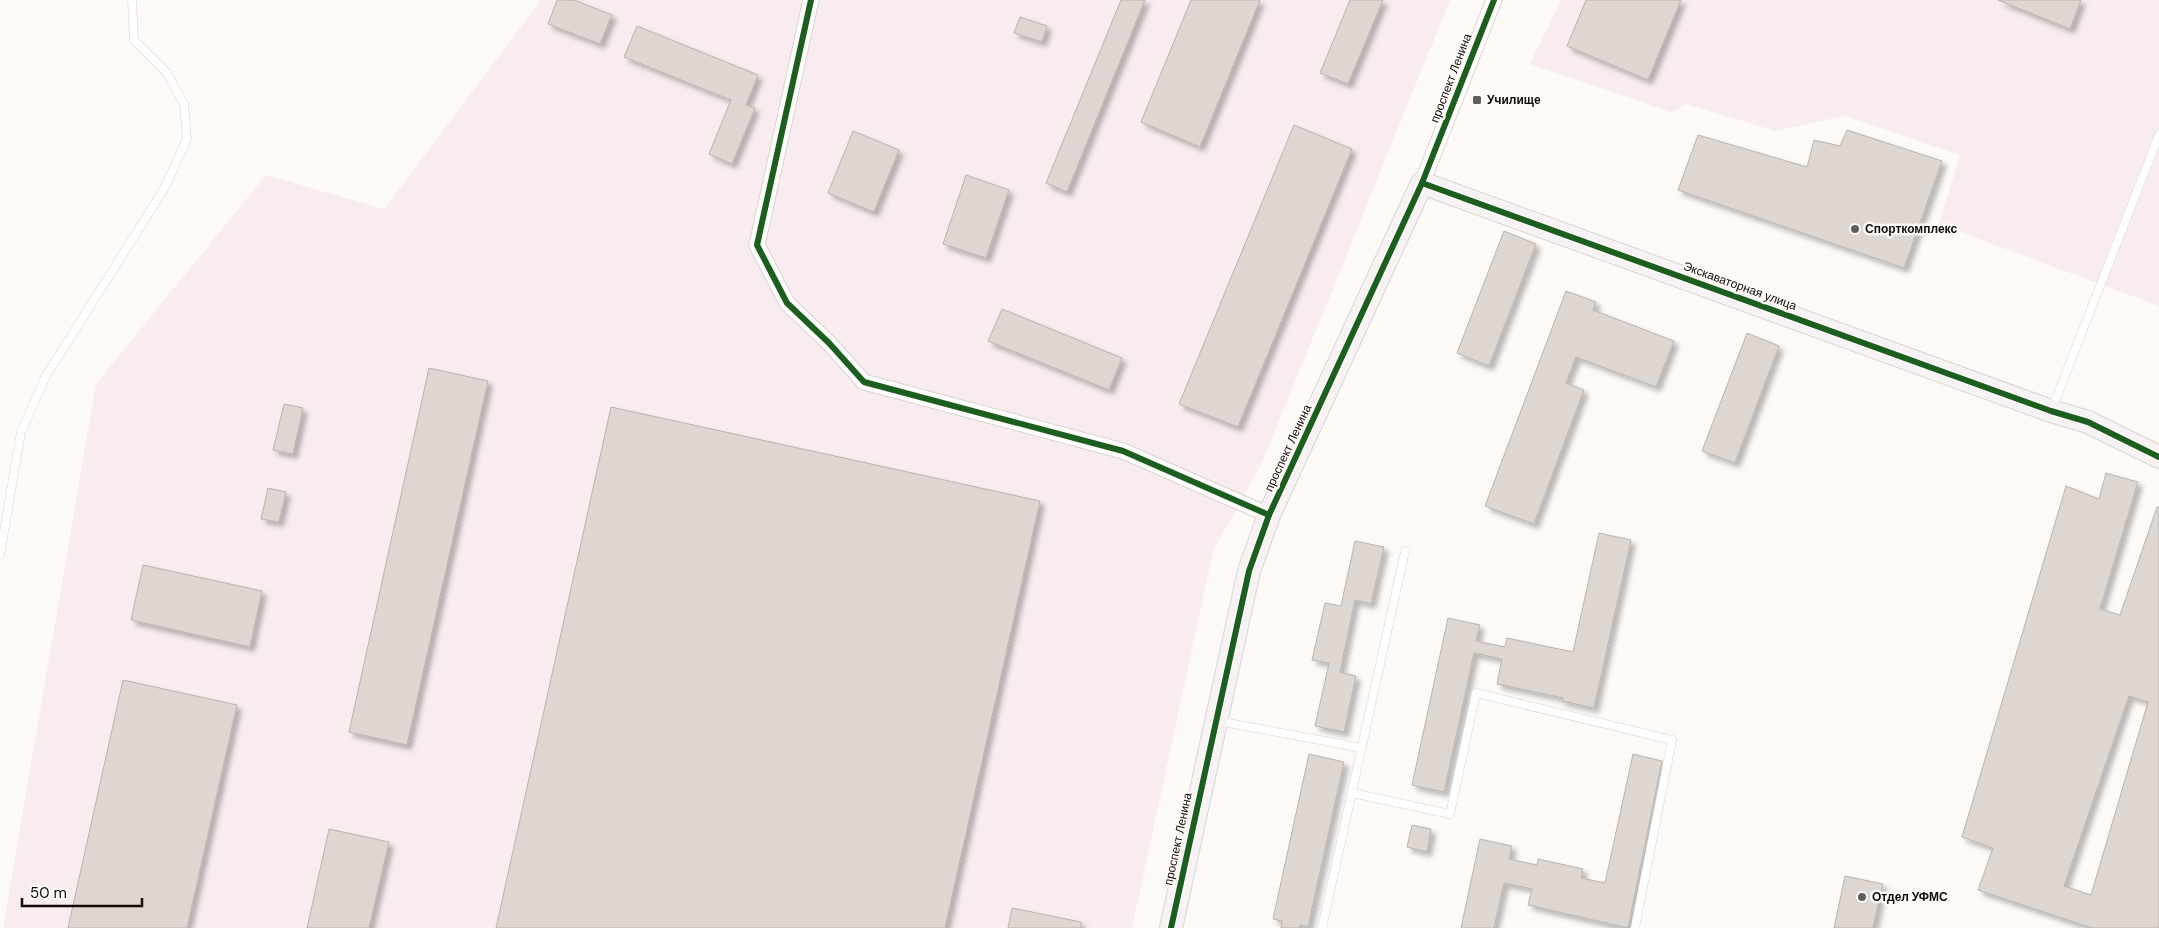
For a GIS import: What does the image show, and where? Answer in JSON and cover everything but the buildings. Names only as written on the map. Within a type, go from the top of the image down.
[{"type":"street","points":[[811,0],[757,245],[787,303],[864,382],[1123,451],[1269,515]]},
{"type":"street","name":"проспект Ленина","points":[[1171,928],[1249,571],[1269,515],[1422,183],[1494,0]]},
{"type":"street","name":"Экскаваторная улица","points":[[1422,183],[2051,411],[2088,422],[2159,457]]},
{"type":"lane","points":[[0,555],[21,432],[43,384],[164,189],[186,139],[184,104],[167,73],[134,40],[132,0]]},
{"type":"lane","points":[[2051,411],[2159,134]]},
{"type":"lane","points":[[1322,928],[1405,551]]},
{"type":"lane","points":[[1352,793],[1450,814],[1476,693],[1672,740],[1635,928]]},
{"type":"lane","points":[[1216,720],[1362,748]]},
{"type":"shaded area","points":[[541,0],[1450,0],[1262,463],[1213,551],[1132,928],[3,928],[96,384],[266,175],[384,209]]},
{"type":"shaded area","points":[[1561,0],[2159,0],[2159,306],[1939,224],[1960,155],[1844,116],[1776,131],[1686,104],[1671,112],[1530,64]]},
{"type":"cycle path","points":[[811,0],[757,245],[787,303],[829,343],[864,382],[1123,451],[1269,515]]},
{"type":"cycle path","points":[[1171,928],[1249,571],[1269,515],[1422,183],[1494,0]]},
{"type":"cycle path","points":[[1422,183],[2051,411],[2088,422],[2159,457]]},
{"type":"place","name":"Училище","points":[[1477,100]]},
{"type":"place","name":"Спорткомплекс","points":[[1855,229]]},
{"type":"place","name":"Отдел УФМС","points":[[1862,897]]}]
